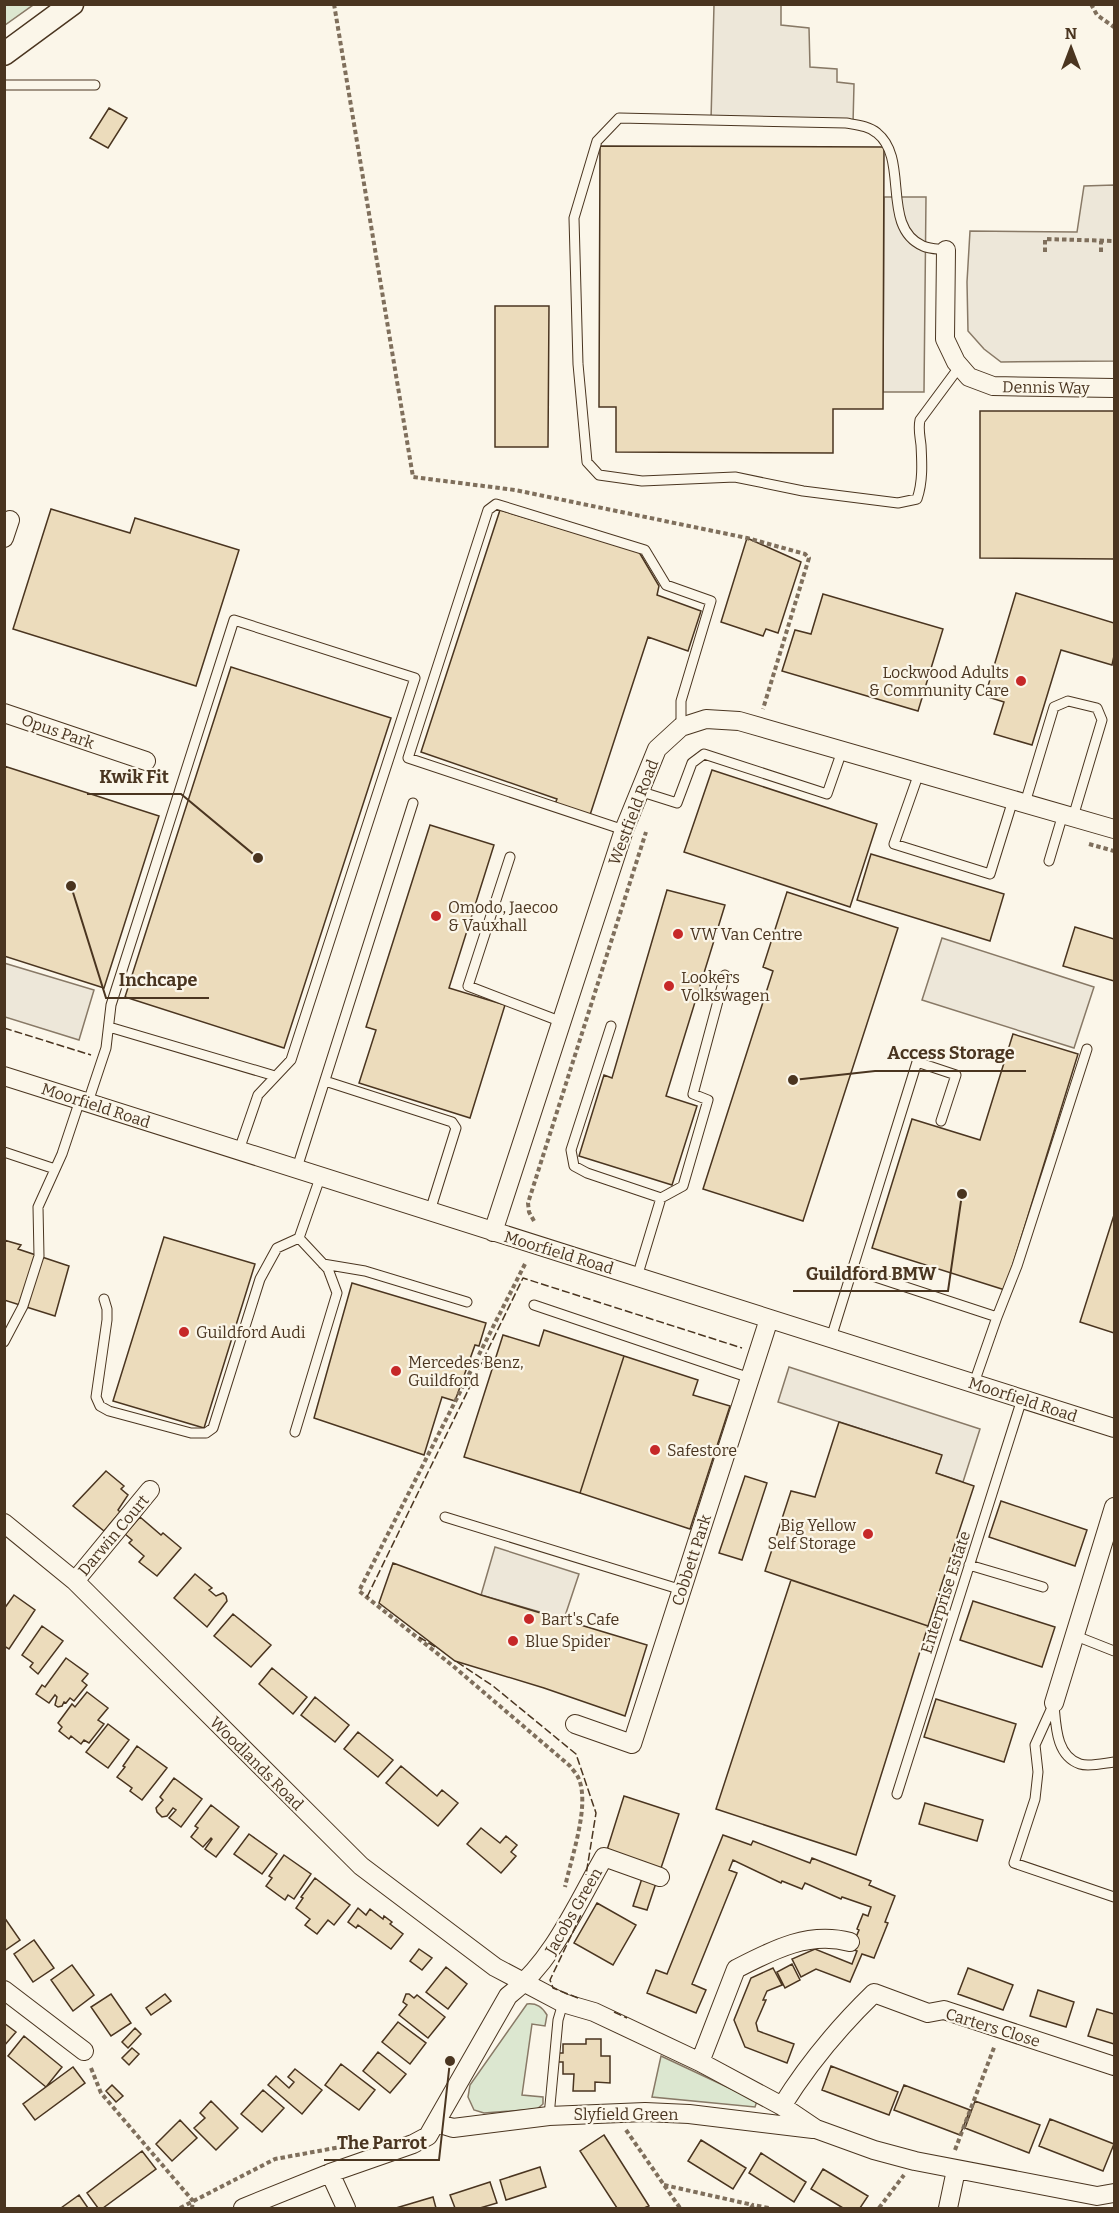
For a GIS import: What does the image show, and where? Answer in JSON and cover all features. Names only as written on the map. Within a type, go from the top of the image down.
[{"type":"street","points":[[4,54],[72,4]]},
{"type":"street","name":"Dennis Way","points":[[946,250],[945,339],[960,366],[969,376],[993,386],[1114,388]]},
{"type":"street","points":[[4,538],[10,520]]},
{"type":"street","name":"Opus Park","points":[[4,713],[146,761]]},
{"type":"street","name":"Westfield Road","points":[[493,1232],[624,830],[657,749],[681,727],[706,719],[739,721],[1114,829]]},
{"type":"street","name":"Moorfield Road","points":[[4,1076],[1114,1428]]},
{"type":"street","name":"Cobbett Park","points":[[574,1724],[633,1744],[769,1319]]},
{"type":"street","name":"Darwin Court","points":[[75,1581],[150,1490]]},
{"type":"street","points":[[1054,1703],[1114,1507]]},
{"type":"street","name":"Woodlands Road","points":[[4,1522],[75,1581],[361,1866],[495,1967],[525,1983]]},
{"type":"street","name":"Jacobs Green","points":[[525,1983],[543,1963],[604,1857],[660,1877]]},
{"type":"street","points":[[700,2062],[736,1969],[792,1943],[817,1938],[835,1938],[850,1942]]},
{"type":"street","points":[[243,2208],[330,2173],[413,2144],[428,2136],[508,1996],[525,1983]]},
{"type":"street","name":"Slyfield Green","points":[[525,1983],[563,2003],[594,2012],[700,2062],[782,2106],[816,2129]]},
{"type":"street","points":[[4,1990],[84,2050]]},
{"type":"street","name":"Carters Close","points":[[782,2106],[801,2076],[848,2019],[874,1993],[928,2013],[944,2010],[1114,2066]]},
{"type":"street","name":"Slyfield Green","points":[[437,2123],[453,2128],[549,2116],[613,2112],[689,2114],[816,2129],[874,2150],[952,2169],[1097,2196],[1114,2193]]},
{"type":"street","points":[[948,2208],[952,2169]]},
{"type":"street","points":[[330,2173],[346,2208]]},
{"type":"lane","points":[[4,85],[95,85]]},
{"type":"lane","points":[[946,250],[924,247],[911,239],[899,215],[888,146],[877,133],[862,126],[846,123],[619,118],[597,141],[574,218],[578,364],[586,462],[599,475],[642,482],[735,477],[803,490],[898,503],[917,499],[921,487],[921,441],[918,429],[920,420],[960,366]]},
{"type":"lane","points":[[624,830],[408,758],[488,510],[496,504],[645,550],[666,585],[711,601],[681,701],[681,727]]},
{"type":"lane","points":[[4,1342],[23,1306],[39,1256],[38,1207],[106,1048],[111,1005],[234,620],[415,678],[291,1060],[258,1095],[239,1150]]},
{"type":"lane","points":[[919,772],[894,844],[990,874],[1054,707],[1068,701],[1097,708],[1102,720],[1049,861]]},
{"type":"lane","points":[[639,791],[677,803],[692,764],[704,754],[827,794],[842,751]]},
{"type":"lane","points":[[297,1168],[413,803]]},
{"type":"lane","points":[[510,857],[468,986],[562,1022]]},
{"type":"lane","points":[[636,1277],[661,1198],[683,1186],[708,1100],[693,1094],[724,975]]},
{"type":"lane","points":[[611,1026],[571,1150],[574,1166],[587,1173],[661,1198]]},
{"type":"lane","points":[[108,1027],[276,1076]]},
{"type":"lane","points":[[974,1383],[1017,1266],[1087,1049]]},
{"type":"lane","points":[[831,1338],[917,1062],[956,1075],[941,1121]]},
{"type":"lane","points":[[325,1081],[452,1122],[456,1128],[430,1211]]},
{"type":"lane","points":[[4,1152],[55,1168]]},
{"type":"lane","points":[[104,1299],[107,1320],[96,1396],[100,1406],[109,1411],[191,1433],[206,1433],[213,1428],[260,1279],[277,1248],[299,1238],[321,1175]]},
{"type":"lane","points":[[295,1432],[337,1293],[328,1269],[299,1238]]},
{"type":"lane","points":[[323,1264],[365,1271],[467,1302]]},
{"type":"lane","points":[[851,1269],[997,1317]]},
{"type":"lane","points":[[534,1305],[750,1378]]},
{"type":"lane","name":"Enterprise Estate","points":[[897,1794],[1022,1399]]},
{"type":"lane","points":[[445,1517],[682,1590]]},
{"type":"lane","points":[[969,1564],[1043,1587]]},
{"type":"lane","points":[[1076,1636],[1114,1650]]},
{"type":"lane","points":[[1054,1703],[1058,1741],[1067,1755],[1081,1765],[1114,1762]]},
{"type":"lane","points":[[1054,1703],[1035,1745],[1038,1772],[1035,1799],[1014,1863],[1114,1897]]},
{"type":"lane","points":[[549,2116],[558,2020],[563,2003]]},
{"type":"path","points":[[334,4],[413,477],[515,490],[747,538],[805,554],[809,558],[758,727]]},
{"type":"path","points":[[1091,4],[1097,15],[1114,27]]},
{"type":"path","points":[[1045,252],[1045,239],[1114,241]]},
{"type":"path","points":[[1101,241],[1101,252]]},
{"type":"path","points":[[534,1221],[529,1212],[528,1203],[646,830]]},
{"type":"path","points":[[525,1264],[360,1591],[453,1666],[570,1766],[578,1778],[582,1794],[581,1815],[564,1891]]},
{"type":"path","points":[[952,2169],[1001,2028]]},
{"type":"path","points":[[84,2050],[101,2093],[193,2201],[192,2208]]},
{"type":"path","points":[[613,2112],[680,2208]]},
{"type":"path","points":[[180,2208],[276,2159],[352,2144]]},
{"type":"path","points":[[879,2208],[915,2160]]},
{"type":"path","points":[[664,2185],[752,2207],[769,2208]]},
{"type":"green space","points":[[5,4],[33,4],[33,5],[5,25]]},
{"type":"green space","points":[[527,2004],[539,2006],[547,2015],[545,2026],[532,2024],[522,2095],[543,2097],[543,2104],[537,2109],[484,2113],[474,2110],[468,2097],[470,2085]]},
{"type":"green space","points":[[661,2056],[757,2101],[755,2107],[652,2097]]},
{"type":"shaded area","points":[[714,5],[781,5],[781,25],[809,28],[810,67],[837,69],[837,82],[854,84],[853,124],[711,120]]},
{"type":"shaded area","points":[[1114,185],[1114,361],[1001,362],[984,349],[968,331],[967,282],[970,231],[1077,232],[1084,186]]},
{"type":"shaded area","points":[[884,197],[926,197],[924,392],[883,392]]},
{"type":"shaded area","points":[[942,938],[1094,987],[1074,1048],[922,1000]]},
{"type":"shaded area","points":[[4,963],[94,990],[79,1040],[5,1017]]},
{"type":"shaded area","points":[[789,1367],[980,1429],[963,1482],[936,1473],[941,1455],[778,1402]]},
{"type":"shaded area","points":[[495,1547],[579,1574],[564,1619],[481,1595]]},
{"type":"building","points":[[109,108],[127,118],[108,148],[90,138]]},
{"type":"building","points":[[600,146],[884,147],[883,409],[833,409],[833,453],[616,452],[616,407],[599,407]]},
{"type":"building","points":[[495,306],[549,306],[548,447],[495,447]]},
{"type":"building","points":[[980,411],[1114,411],[1114,559],[980,558]]},
{"type":"building","points":[[51,509],[130,533],[135,518],[239,550],[196,686],[13,629]]},
{"type":"building","points":[[500,510],[639,552],[659,586],[657,595],[701,611],[688,651],[648,637],[590,815],[555,804],[557,799],[421,752]]},
{"type":"building","points":[[747,538],[801,562],[778,633],[766,629],[763,636],[721,622]]},
{"type":"building","name":"Lockwood Adults & Community Care","points":[[1016,593],[1114,623],[1112,665],[1061,650],[1032,745],[994,734],[1004,702],[985,696]]},
{"type":"building","points":[[823,594],[943,629],[918,711],[782,671],[795,630],[811,634]]},
{"type":"building","points":[[231,667],[391,718],[284,1048],[125,997]]},
{"type":"building","points":[[4,766],[159,816],[104,988],[4,956]]},
{"type":"building","points":[[712,770],[877,824],[850,907],[684,852]]},
{"type":"building","name":"Omodo, Jaecoo & Vauxhall","points":[[430,825],[494,845],[449,988],[505,1005],[470,1118],[359,1083],[376,1030],[366,1027]]},
{"type":"building","points":[[871,854],[1004,894],[990,941],[857,900]]},
{"type":"building","name":"Lookers Volkswagen","points":[[667,890],[725,905],[666,1096],[697,1106],[672,1185],[579,1156],[604,1075],[612,1078]]},
{"type":"building","points":[[787,892],[898,928],[803,1221],[703,1189],[773,971],[763,967]]},
{"type":"building","points":[[1075,927],[1114,939],[1114,981],[1063,966]]},
{"type":"building","points":[[1013,1034],[1078,1054],[1005,1290],[872,1248],[912,1119],[980,1140]]},
{"type":"building","points":[[1114,1215],[1114,1333],[1080,1322]]},
{"type":"building","name":"Guildford Audi","points":[[164,1237],[255,1264],[204,1428],[113,1401]]},
{"type":"building","points":[[4,1240],[21,1245],[18,1249],[69,1266],[55,1316],[4,1300]]},
{"type":"building","name":"Mercedes Benz, Guildford","points":[[352,1283],[486,1323],[479,1346],[475,1345],[455,1401],[442,1397],[424,1455],[314,1418]]},
{"type":"building","points":[[544,1330],[624,1356],[580,1493],[464,1457],[503,1335],[539,1346]]},
{"type":"building","name":"Safestore","points":[[624,1356],[698,1380],[693,1395],[730,1406],[690,1529],[580,1493]]},
{"type":"building","name":"Big Yellow Self Storage","points":[[839,1422],[942,1455],[936,1473],[974,1486],[928,1626],[765,1571],[791,1491],[815,1497]]},
{"type":"building","points":[[106,1471],[124,1486],[121,1489],[128,1495],[118,1510],[120,1512],[104,1531],[73,1506]]},
{"type":"building","points":[[745,1476],[767,1483],[742,1560],[719,1553]]},
{"type":"building","points":[[1001,1501],[1087,1530],[1075,1566],[989,1537]]},
{"type":"building","points":[[140,1517],[181,1548],[157,1576],[139,1562],[144,1556],[129,1543],[132,1540],[125,1534]]},
{"type":"building","points":[[393,1563],[481,1595],[647,1645],[625,1716],[455,1661],[379,1603]]},
{"type":"building","points":[[195,1574],[212,1588],[209,1590],[216,1596],[223,1593],[226,1596],[227,1601],[207,1627],[174,1598]]},
{"type":"building","points":[[791,1580],[928,1626],[856,1855],[716,1809]]},
{"type":"building","points":[[14,1595],[35,1610],[9,1649],[4,1646],[4,1609]]},
{"type":"building","points":[[973,1601],[1055,1627],[1042,1667],[960,1640]]},
{"type":"building","points":[[233,1614],[271,1645],[251,1667],[214,1636]]},
{"type":"building","points":[[42,1626],[63,1641],[38,1674],[30,1667],[33,1663],[22,1655]]},
{"type":"building","points":[[66,1658],[88,1674],[82,1681],[87,1685],[74,1701],[70,1698],[58,1707],[55,1705],[57,1697],[55,1695],[49,1703],[36,1694],[42,1685],[45,1687]]},
{"type":"building","points":[[272,1668],[307,1697],[293,1714],[259,1684]]},
{"type":"building","points":[[87,1692],[108,1708],[98,1720],[104,1724],[89,1743],[84,1740],[81,1744],[71,1736],[69,1739],[59,1731],[62,1727],[58,1723],[72,1704],[75,1707]]},
{"type":"building","points":[[315,1697],[349,1725],[335,1742],[301,1715]]},
{"type":"building","points":[[936,1699],[1016,1724],[1004,1762],[924,1737]]},
{"type":"building","points":[[108,1724],[129,1740],[108,1768],[86,1752]]},
{"type":"building","points":[[358,1732],[393,1760],[378,1777],[344,1749]]},
{"type":"building","points":[[137,1746],[167,1768],[142,1800],[130,1791],[132,1788],[117,1777]]},
{"type":"building","points":[[401,1766],[437,1796],[442,1790],[458,1803],[438,1826],[386,1783]]},
{"type":"building","points":[[174,1778],[202,1799],[181,1827],[169,1818],[176,1810],[173,1808],[167,1816],[162,1817],[156,1808],[163,1800],[160,1797]]},
{"type":"building","points":[[624,1796],[679,1814],[647,1910],[633,1906],[647,1863],[607,1850]]},
{"type":"building","points":[[925,1803],[983,1820],[977,1841],[919,1824]]},
{"type":"building","points":[[211,1805],[239,1827],[216,1857],[205,1849],[211,1838],[203,1847],[191,1837],[198,1828],[195,1826]]},
{"type":"building","points":[[481,1828],[500,1843],[506,1836],[517,1845],[511,1852],[516,1856],[501,1873],[467,1844]]},
{"type":"building","points":[[249,1834],[277,1854],[262,1874],[234,1854]]},
{"type":"building","points":[[723,1835],[751,1845],[753,1841],[810,1863],[812,1858],[871,1881],[869,1885],[895,1896],[885,1922],[888,1923],[874,1958],[862,1954],[850,1982],[816,1969],[801,1977],[792,1959],[815,1949],[852,1964],[857,1951],[851,1949],[859,1930],[857,1929],[863,1914],[868,1916],[871,1907],[842,1897],[841,1899],[805,1883],[802,1889],[782,1881],[781,1883],[733,1860],[729,1870],[737,1873],[692,1984],[706,1990],[696,2013],[647,1993],[656,1970],[667,1974]]},
{"type":"building","points":[[284,1855],[311,1874],[294,1899],[288,1895],[285,1900],[266,1886],[272,1878],[269,1876]]},
{"type":"building","points":[[315,1878],[350,1905],[334,1925],[328,1920],[317,1934],[305,1925],[310,1919],[296,1908]]},
{"type":"building","points":[[597,1903],[636,1925],[613,1965],[574,1943]]},
{"type":"building","points":[[358,1908],[366,1915],[370,1909],[383,1919],[384,1916],[403,1934],[391,1949],[358,1925],[356,1928],[348,1922]]},
{"type":"building","points":[[4,1917],[20,1940],[4,1951]]},
{"type":"building","points":[[34,1940],[54,1968],[33,1982],[14,1954]]},
{"type":"building","points":[[419,1949],[432,1958],[422,1970],[410,1961]]},
{"type":"building","points":[[792,1964],[800,1980],[785,1988],[777,1972]]},
{"type":"building","points":[[72,1965],[94,1995],[73,2011],[51,1980]]},
{"type":"building","points":[[446,1967],[467,1984],[448,2009],[426,1992]]},
{"type":"building","points":[[773,1968],[782,1985],[767,1991],[763,2000],[766,2000],[756,2023],[758,2031],[794,2044],[787,2063],[745,2047],[734,2020],[751,1978]]},
{"type":"building","points":[[968,1968],[1013,1985],[1003,2010],[958,1994]]},
{"type":"building","points":[[1038,1990],[1074,2002],[1066,2027],[1030,2016]]},
{"type":"building","points":[[111,1994],[131,2023],[111,2036],[91,2007]]},
{"type":"building","points":[[165,1994],[171,2001],[151,2015],[146,2008]]},
{"type":"building","points":[[406,1994],[414,1998],[417,1995],[445,2017],[428,2038],[399,2015],[407,2005],[403,2002]]},
{"type":"building","points":[[1097,2009],[1114,2014],[1114,2044],[1088,2036]]},
{"type":"building","points":[[398,2022],[426,2043],[410,2064],[382,2042]]},
{"type":"building","points":[[4,2023],[16,2032],[4,2046]]},
{"type":"building","points":[[135,2028],[141,2034],[128,2048],[122,2042]]},
{"type":"building","points":[[24,2036],[62,2067],[46,2087],[8,2056]]},
{"type":"building","points":[[586,2039],[601,2039],[601,2056],[610,2056],[610,2083],[595,2082],[595,2091],[573,2091],[574,2074],[563,2074],[563,2062],[558,2062],[558,2053],[563,2053],[563,2044],[586,2044]]},
{"type":"building","points":[[132,2048],[139,2054],[129,2065],[122,2058]]},
{"type":"building","points":[[378,2052],[406,2074],[390,2093],[363,2071]]},
{"type":"building","points":[[341,2064],[375,2090],[359,2110],[325,2085]]},
{"type":"building","points":[[831,2066],[898,2092],[889,2115],[822,2090]]},
{"type":"building","points":[[73,2067],[85,2083],[35,2120],[23,2104]]},
{"type":"building","points":[[295,2069],[322,2090],[302,2114],[268,2085],[276,2076],[289,2088],[294,2082],[288,2077]]},
{"type":"building","points":[[112,2085],[123,2096],[116,2102],[106,2091]]},
{"type":"building","points":[[904,2085],[970,2110],[960,2135],[894,2110]]},
{"type":"building","points":[[263,2090],[284,2108],[262,2132],[241,2114]]},
{"type":"building","points":[[211,2101],[238,2128],[216,2150],[194,2128],[205,2118],[200,2113]]},
{"type":"building","points":[[975,2101],[1040,2125],[1029,2153],[965,2128]]},
{"type":"building","points":[[1050,2119],[1114,2144],[1103,2171],[1039,2146]]},
{"type":"building","points":[[180,2120],[197,2138],[172,2161],[156,2144]]},
{"type":"building","points":[[604,2135],[649,2206],[617,2208],[580,2151]]},
{"type":"building","points":[[701,2140],[746,2168],[733,2189],[688,2161]]},
{"type":"building","points":[[142,2151],[156,2169],[103,2208],[98,2208],[87,2193]]},
{"type":"building","points":[[761,2153],[806,2182],[794,2202],[749,2173]]},
{"type":"building","points":[[540,2167],[546,2187],[506,2200],[500,2180]]},
{"type":"building","points":[[823,2169],[868,2196],[860,2208],[843,2208],[811,2189]]},
{"type":"building","points":[[490,2182],[497,2203],[480,2208],[455,2208],[450,2195]]},
{"type":"building","points":[[79,2195],[88,2208],[61,2208]]},
{"type":"building","points":[[433,2197],[436,2208],[396,2208]]},
{"type":"fence","points":[[4,1028],[91,1055]]},
{"type":"fence","points":[[367,1597],[523,1278],[742,1348]]},
{"type":"fence","points":[[419,1637],[437,1648]]},
{"type":"fence","points":[[457,1662],[493,1686],[576,1754],[596,1813],[586,1875]]},
{"type":"fence","points":[[578,1998],[553,1988],[550,1980],[581,1915]]},
{"type":"fence","points":[[614,2012],[627,2018]]},
{"type":"place","name":"Lockwood Adults & Community Care","points":[[1021,681]]},
{"type":"place","name":"Kwik Fit","points":[[258,858]]},
{"type":"place","name":"Inchcape","points":[[71,886]]},
{"type":"place","name":"Omodo, Jaecoo & Vauxhall","points":[[436,916]]},
{"type":"place","name":"VW Van Centre","points":[[678,934]]},
{"type":"place","name":"Lookers Volkswagen","points":[[669,986]]},
{"type":"place","name":"Access Storage","points":[[793,1080]]},
{"type":"place","name":"Guildford BMW","points":[[962,1194]]},
{"type":"place","name":"Guildford Audi","points":[[184,1332]]},
{"type":"place","name":"Mercedes Benz, Guildford","points":[[396,1371]]},
{"type":"place","name":"Safestore","points":[[655,1450]]},
{"type":"place","name":"Big Yellow Self Storage","points":[[868,1534]]},
{"type":"place","name":"Bart's Cafe","points":[[529,1619]]},
{"type":"place","name":"Blue Spider","points":[[513,1641]]},
{"type":"place","name":"The Parrot","points":[[450,2061]]}]
